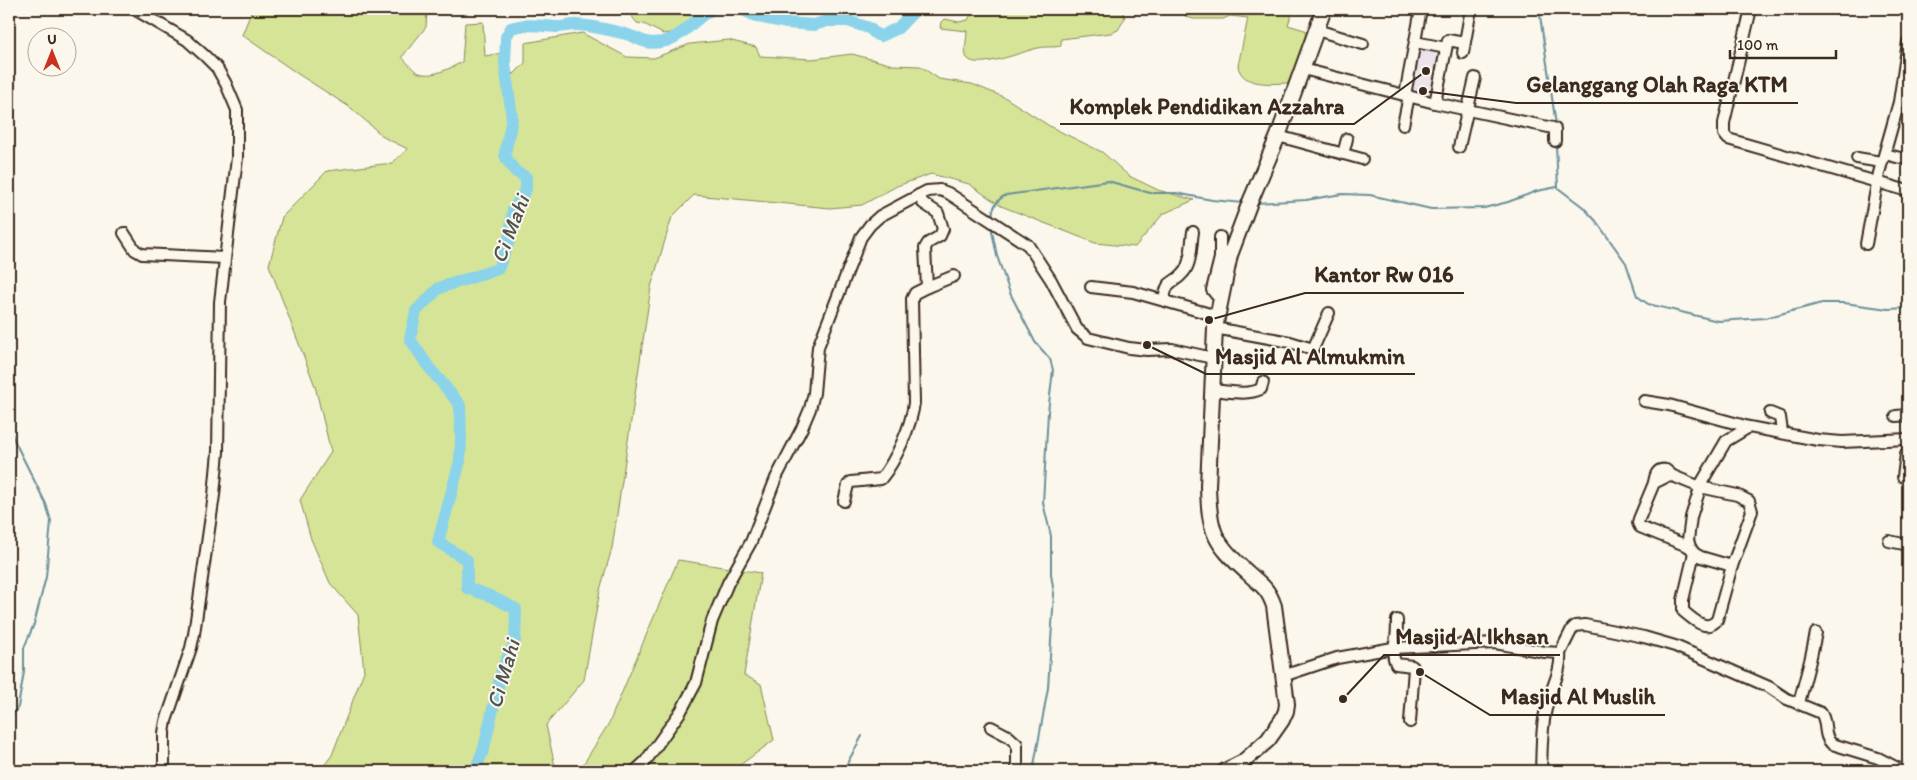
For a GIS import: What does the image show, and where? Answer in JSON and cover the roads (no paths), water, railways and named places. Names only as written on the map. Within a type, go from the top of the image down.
[{"type":"main road","points":[[1225,771],[1243,762],[1268,740],[1282,720],[1287,704],[1274,606],[1269,592],[1227,554],[1212,528],[1208,509],[1211,390],[1216,322],[1233,246],[1278,136],[1324,9]]},
{"type":"street","points":[[134,9],[187,40],[205,56],[217,68],[237,110],[237,158],[220,302],[218,452],[214,495],[193,641],[166,727],[164,771]]},
{"type":"street","points":[[1403,125],[1421,9]]},
{"type":"street","points":[[1435,103],[1448,40],[1463,48],[1471,9]]},
{"type":"street","points":[[1751,9],[1724,123],[1724,134],[1728,139],[1908,191]]},
{"type":"street","points":[[1316,30],[1363,44]]},
{"type":"street","points":[[1415,42],[1446,48]]},
{"type":"street","points":[[1866,244],[1877,181],[1899,102],[1908,42]]},
{"type":"street","points":[[1303,69],[1435,103],[1555,129],[1555,141]]},
{"type":"street","points":[[1459,147],[1475,78]]},
{"type":"street","points":[[1278,136],[1362,159]]},
{"type":"street","points":[[1343,154],[1347,139]]},
{"type":"street","points":[[1857,158],[1908,160]]},
{"type":"street","points":[[636,771],[645,762],[682,711],[696,683],[712,621],[728,583],[751,542],[776,478],[810,409],[814,393],[818,347],[862,237],[870,225],[880,216],[927,191],[933,190],[948,193],[1021,240],[1035,254],[1077,329],[1088,338],[1129,348],[1147,350],[1172,349],[1213,358]]},
{"type":"street","points":[[919,195],[923,202],[938,213],[943,229],[940,236],[928,243],[925,248],[926,287]]},
{"type":"street","points":[[1164,300],[1168,283],[1185,271],[1188,265],[1193,232]]},
{"type":"street","points":[[124,233],[135,250],[142,254],[225,258]]},
{"type":"street","points":[[1220,237],[1220,258],[1212,290],[1216,295],[1221,296]]},
{"type":"street","points":[[844,500],[848,485],[851,482],[880,479],[886,472],[907,432],[914,403],[912,299],[915,293],[954,276]]},
{"type":"street","points":[[1091,287],[1133,292],[1164,300],[1216,322],[1313,349],[1329,314]]},
{"type":"street","points":[[1211,390],[1255,392],[1261,389],[1264,382]]},
{"type":"street","points":[[1644,401],[1750,427],[1830,442],[1903,439],[1907,452],[1903,477]]},
{"type":"street","points":[[1770,413],[1780,417],[1782,432]]},
{"type":"street","points":[[1896,416],[1908,415]]},
{"type":"street","points":[[1727,421],[1726,441],[1700,487],[1690,516],[1688,540],[1692,550],[1682,606],[1683,611],[1701,624],[1713,625],[1717,620],[1732,566],[1749,522],[1752,511],[1749,501],[1737,495],[1700,487],[1673,476],[1666,470],[1659,470],[1655,476],[1638,523],[1640,527],[1692,550],[1701,557],[1732,566]]},
{"type":"street","points":[[1726,441],[1750,427]]},
{"type":"street","points":[[1889,541],[1908,544]]},
{"type":"street","points":[[1397,620],[1396,639],[1392,648],[1396,664],[1412,666],[1414,668],[1410,722]]},
{"type":"street","points":[[1540,771],[1544,720],[1547,703],[1558,676],[1561,663],[1560,652],[1572,629],[1580,625],[1644,637],[1703,657],[1769,687],[1787,699],[1821,712],[1827,739],[1832,744],[1878,758],[1903,771]]},
{"type":"street","points":[[1799,703],[1816,633]]},
{"type":"street","points":[[1283,676],[1337,658],[1392,648],[1494,643],[1545,652],[1560,652]]},
{"type":"street","points":[[991,727],[1008,736],[1016,744],[1016,771]]},
{"type":"waterway","name":"Ci Mahi","points":[[475,771],[484,748],[502,669],[515,642],[516,609],[490,596],[467,588],[467,560],[438,542],[460,461],[460,405],[428,366],[410,339],[416,311],[439,288],[498,269],[509,241],[513,210],[526,189],[526,177],[516,172],[505,154],[512,118],[505,63],[506,37],[511,28],[528,25],[557,27],[581,25],[622,33],[642,41],[658,43],[673,38],[713,9]]},
{"type":"waterway","name":"Ci Mahi","points":[[741,9],[758,17],[786,23],[814,25],[827,21],[848,21],[869,28],[881,36],[898,28],[916,9]]},
{"type":"waterway","points":[[1539,9],[1556,125]]},
{"type":"waterway","points":[[1556,145],[1558,188],[1583,207],[1596,221],[1626,263],[1637,296],[1648,304],[1718,321],[1765,318],[1822,303],[1844,303],[1888,309],[1908,308]]},
{"type":"waterway","points":[[992,216],[996,203],[1006,195],[1108,181],[1150,193],[1176,193],[1212,200],[1243,203]]},
{"type":"waterway","points":[[1256,203],[1306,200],[1342,194],[1370,195],[1431,209],[1484,208],[1508,202],[1537,191],[1557,187]]},
{"type":"waterway","points":[[991,226],[997,256],[1010,293],[1035,342],[1050,359],[1053,370],[1048,412],[1043,503],[1051,536],[1051,574],[1054,594],[1048,688],[1033,771]]},
{"type":"waterway","points":[[9,419],[13,438],[46,504],[51,521],[46,577],[34,624],[24,648],[24,672],[18,707],[9,720]]},
{"type":"waterway","points":[[843,771],[862,736]]},
{"type":"place","name":"Komplek Pendidikan Azzahra","points":[[1426,71]]},
{"type":"place","name":"Gelanggang Olah Raga KTM","points":[[1423,91]]},
{"type":"place","name":"Kantor Rw 016","points":[[1209,320]]},
{"type":"place","name":"Masjid Al Almukmin","points":[[1147,345]]},
{"type":"place","name":"Masjid Al Muslih","points":[[1420,672]]},
{"type":"place","name":"Masjid Al Ikhsan","points":[[1343,699]]}]
